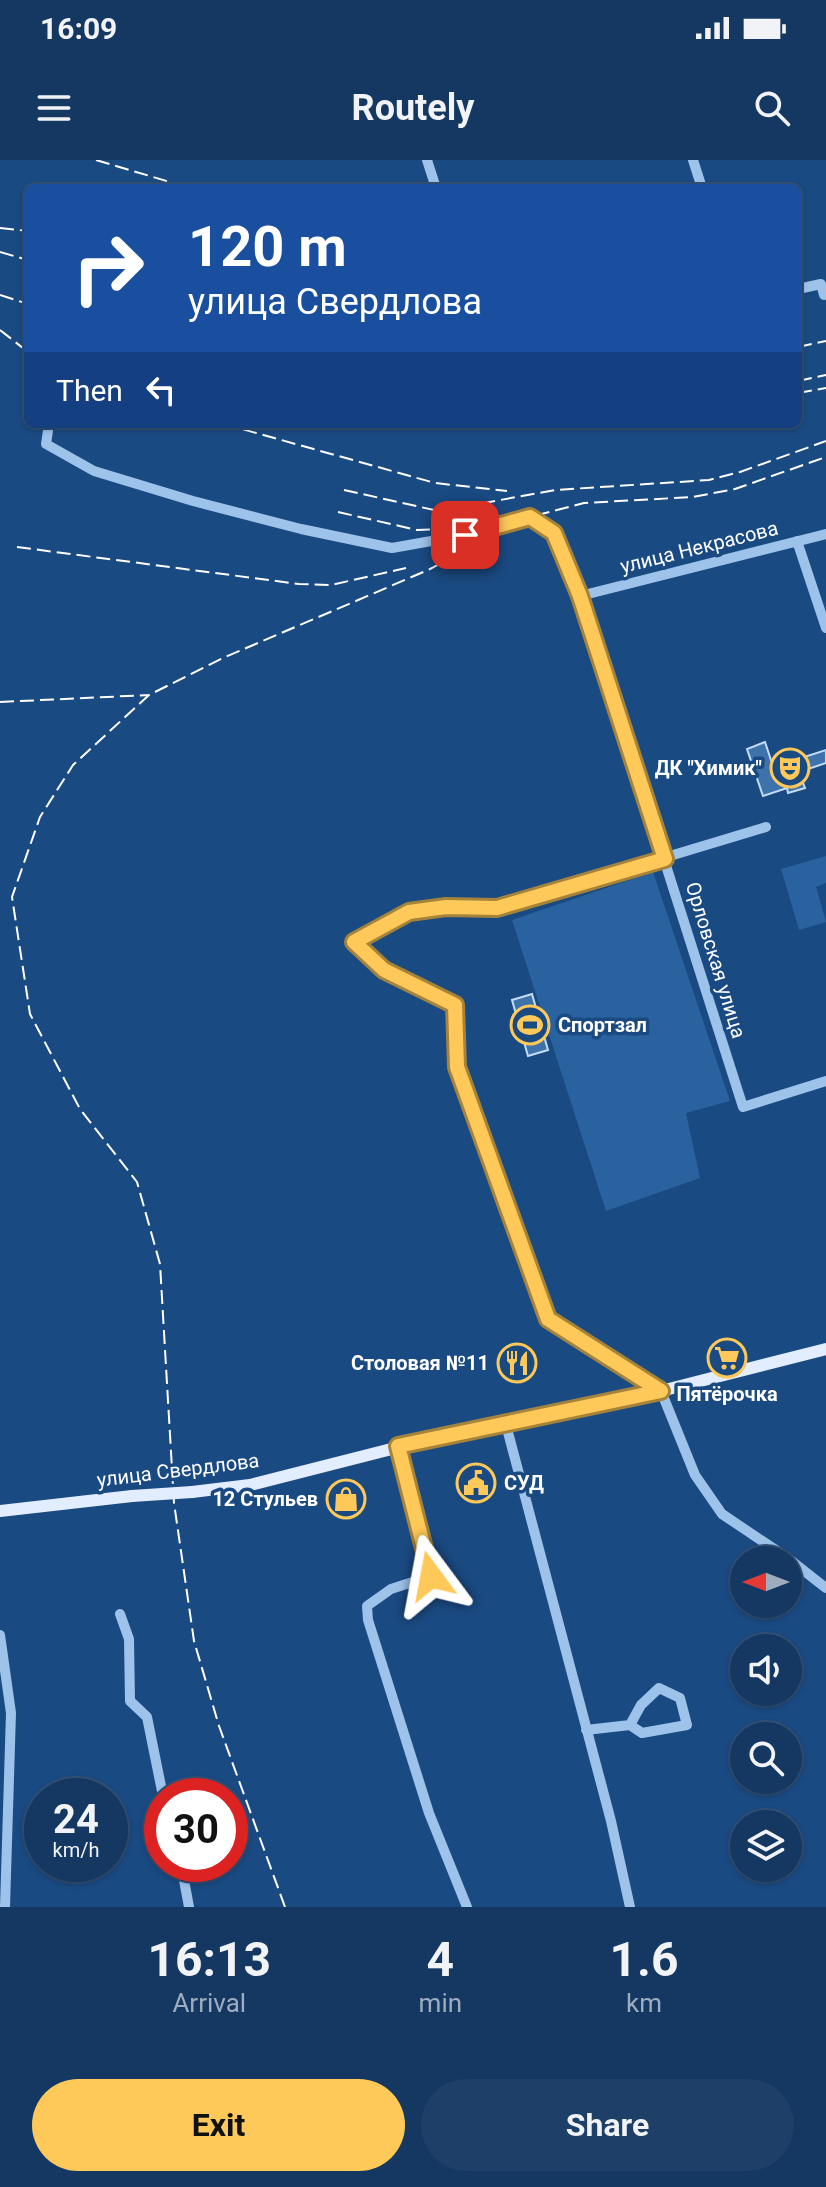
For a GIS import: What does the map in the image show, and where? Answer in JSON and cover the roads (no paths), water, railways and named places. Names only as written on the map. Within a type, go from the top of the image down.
[{"type":"main road","name":"улица Свердлова","points":[[0,1511],[250,1485],[398,1446],[505,1421],[661,1391],[826,1349]]},
{"type":"street","points":[[427,160],[435,184]]},
{"type":"street","points":[[693,160],[701,184]]},
{"type":"street","points":[[802,288],[821,284],[824,295]]},
{"type":"street","name":"Орловская улица","points":[[48,428],[46,444],[94,471],[301,529],[392,548],[465,535],[530,517],[554,533],[580,596],[743,1107],[826,1081]]},
{"type":"street","name":"улица Некрасова","points":[[580,596],[826,534]]},
{"type":"street","points":[[797,541],[826,628]]},
{"type":"street","points":[[766,827],[497,908],[446,907],[409,912],[354,942],[384,970],[455,1005],[457,1067],[548,1319],[661,1391],[695,1475],[722,1514],[826,1588]]},
{"type":"street","points":[[505,1421],[630,1907]]},
{"type":"street","points":[[398,1446],[431,1576],[376,1599],[367,1606],[368,1620],[429,1813],[467,1907]]},
{"type":"street","points":[[120,1614],[129,1639],[130,1701],[147,1717],[159,1778]]},
{"type":"street","points":[[0,1635],[11,1713],[5,1907]]},
{"type":"street","points":[[586,1730],[630,1725],[642,1733],[687,1725],[680,1698],[659,1688],[641,1705],[630,1725]]},
{"type":"street","points":[[184,1882],[189,1907]]},
{"type":"railway","points":[[96,160],[177,184]]},
{"type":"railway","points":[[0,228],[24,231]]},
{"type":"railway","points":[[0,252],[24,259]]},
{"type":"railway","points":[[0,295],[24,303]]},
{"type":"railway","points":[[0,330],[24,349]]},
{"type":"railway","points":[[802,346],[826,341]]},
{"type":"railway","points":[[802,380],[826,375]]},
{"type":"railway","points":[[802,392],[826,388]]},
{"type":"railway","points":[[238,428],[435,483],[507,491]]},
{"type":"railway","points":[[344,490],[434,510],[555,490],[709,480],[826,441]]},
{"type":"railway","points":[[285,1907],[219,1726],[194,1641],[174,1503],[160,1264],[137,1182],[80,1109],[30,1014],[12,897],[40,817],[73,765],[149,695],[223,658],[428,570],[530,517],[584,503],[693,497],[735,489],[826,457]]},
{"type":"railway","points":[[338,512],[417,530],[441,529],[530,510]]},
{"type":"railway","points":[[17,547],[299,584],[331,585],[406,568]]},
{"type":"railway","points":[[0,702],[149,695]]},
{"type":"place","name":"ДК \"Химик\"","points":[[790,768]]},
{"type":"place","name":"Спортзал","points":[[530,1025]]},
{"type":"place","name":"Пятёрочка","points":[[727,1358]]},
{"type":"place","name":"Столовая №11","points":[[517,1363]]},
{"type":"place","name":"СУД","points":[[476,1483]]},
{"type":"place","name":"12 Стульев","points":[[346,1499]]}]
